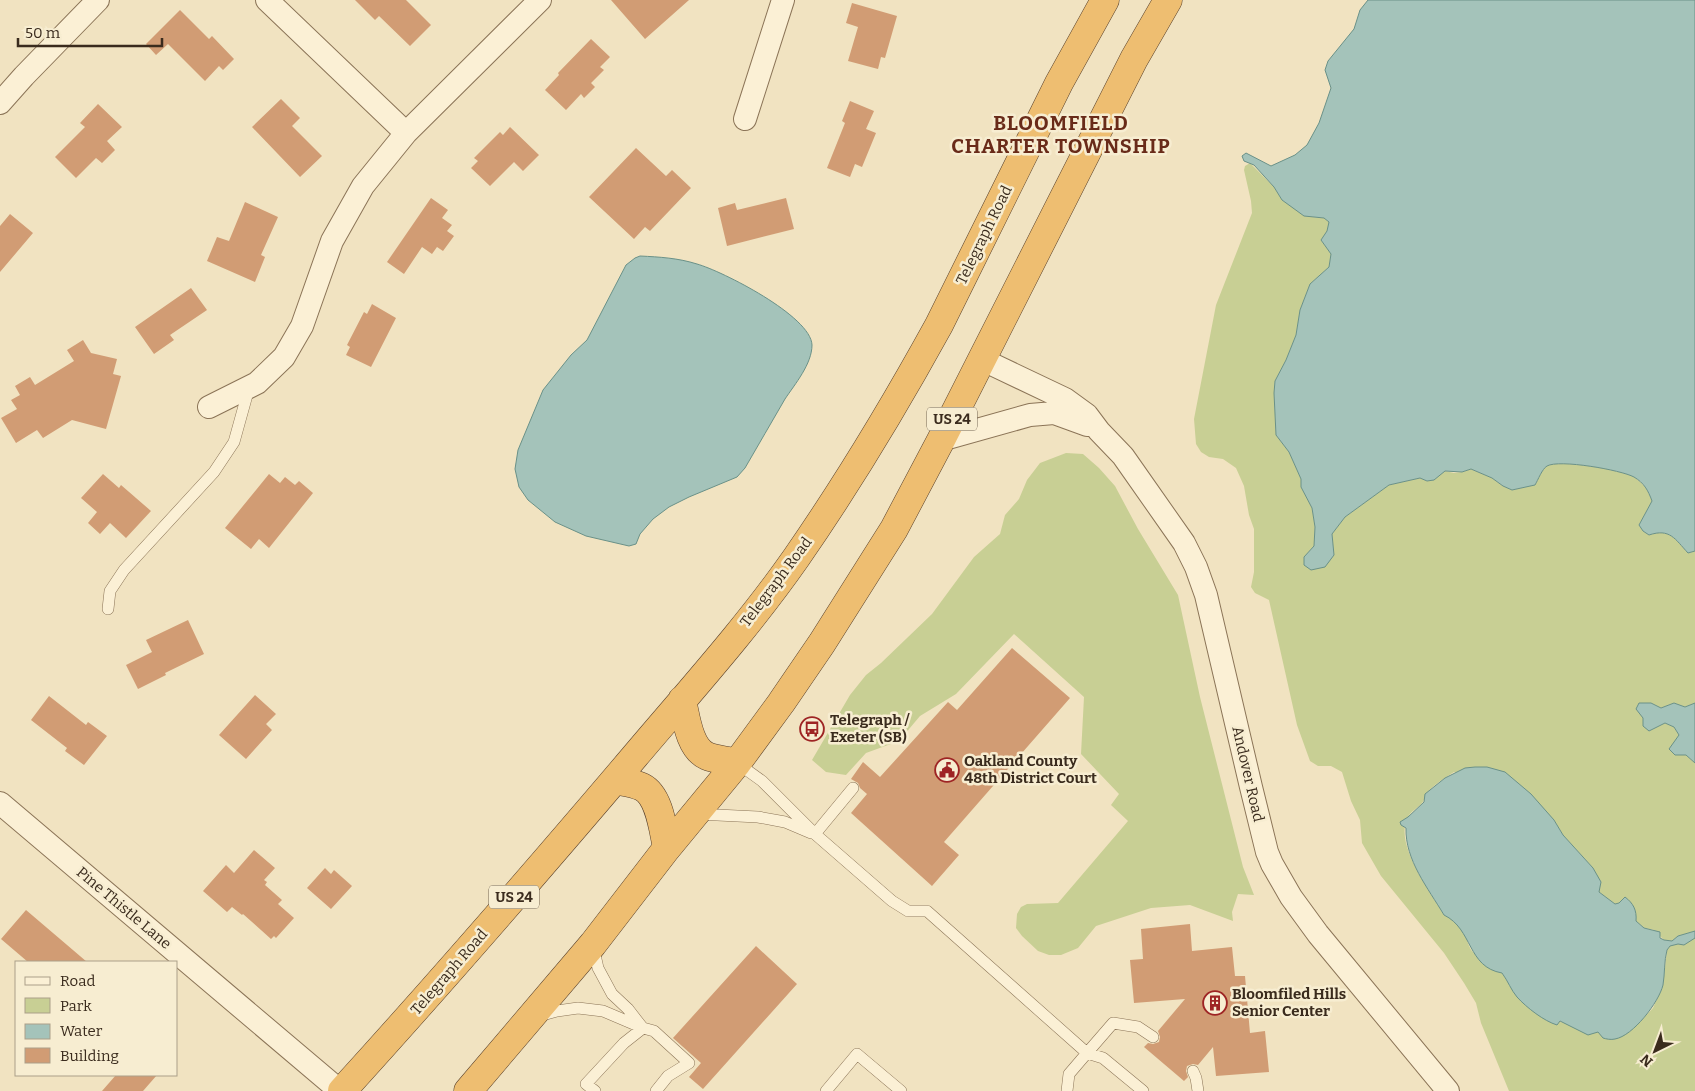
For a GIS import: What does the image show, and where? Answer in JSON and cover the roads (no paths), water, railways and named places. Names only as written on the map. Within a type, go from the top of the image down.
[{"type":"highway","name":"Telegraph Road","points":[[341,1091],[459,962],[615,780],[759,608],[795,559],[873,440],[939,325],[1059,82],[1105,0]]},
{"type":"highway","name":"US 24","points":[[468,1091],[593,944],[667,848],[737,763],[822,643],[894,528],[941,440],[1134,59],[1168,0]]},
{"type":"highway","points":[[682,700],[694,743],[699,750],[706,756],[737,763]]},
{"type":"highway","points":[[615,780],[642,787],[650,794],[656,803],[667,848]]},
{"type":"street","points":[[0,103],[98,0]]},
{"type":"street","points":[[267,0],[406,133]]},
{"type":"street","points":[[209,407],[257,383],[284,357],[302,326],[332,241],[364,186],[406,133],[540,0]]},
{"type":"street","points":[[745,119],[783,0]]},
{"type":"street","name":"Andover Road","points":[[981,359],[1065,399],[1087,415],[1099,431],[1123,456],[1184,543],[1206,595],[1266,847],[1272,864],[1299,910],[1448,1091]]},
{"type":"street","name":"Andover Road","points":[[941,440],[1030,415],[1054,413],[1074,419],[1099,431]]},
{"type":"street","name":"Pine Thistle Lane","points":[[0,803],[341,1091]]},
{"type":"lane","points":[[108,609],[110,590],[124,570],[214,472],[234,442],[249,388]]},
{"type":"lane","points":[[737,763],[762,781],[814,834],[892,901],[908,911],[927,911],[1087,1053],[1103,1058],[1143,1091]]},
{"type":"lane","points":[[814,834],[853,788]]},
{"type":"lane","points":[[696,814],[785,822],[814,834]]},
{"type":"lane","points":[[593,944],[598,968],[612,994],[628,1009],[643,1028]]},
{"type":"lane","points":[[530,1019],[557,1011],[578,1008],[603,1011],[654,1031],[689,1062],[668,1076],[656,1091]]},
{"type":"lane","points":[[1067,1091],[1069,1074],[1113,1023],[1138,1027],[1153,1037]]},
{"type":"lane","points":[[595,1091],[586,1084],[624,1043],[643,1028]]},
{"type":"lane","points":[[826,1091],[857,1054],[901,1091]]},
{"type":"lane","points":[[1193,1071],[1198,1091]]},
{"type":"water","points":[[1368,0],[1695,0],[1695,551],[1688,553],[1672,536],[1667,534],[1656,533],[1649,535],[1643,531],[1639,525],[1652,501],[1645,487],[1634,477],[1604,469],[1554,464],[1545,467],[1535,485],[1512,490],[1492,478],[1471,469],[1462,472],[1445,471],[1434,480],[1427,481],[1420,478],[1389,485],[1345,517],[1332,534],[1334,555],[1325,567],[1311,570],[1304,565],[1304,557],[1314,546],[1315,527],[1312,508],[1301,487],[1301,479],[1289,452],[1276,435],[1274,393],[1275,381],[1296,335],[1300,310],[1310,284],[1329,267],[1331,254],[1321,240],[1327,231],[1329,222],[1324,218],[1304,216],[1282,200],[1274,187],[1254,165],[1244,161],[1242,156],[1246,153],[1271,166],[1295,155],[1307,145],[1319,123],[1331,88],[1325,70],[1328,61],[1354,29],[1360,10]]},
{"type":"water","points":[[640,256],[690,262],[709,268],[744,285],[782,308],[797,321],[808,333],[812,345],[809,359],[802,373],[745,468],[737,477],[669,507],[653,519],[640,534],[636,544],[629,546],[586,536],[555,522],[528,500],[519,487],[515,469],[518,450],[543,390],[571,355],[587,340],[626,265]]},
{"type":"water","points":[[1639,703],[1651,703],[1661,708],[1674,703],[1685,707],[1695,703],[1695,763],[1686,755],[1675,755],[1669,749],[1679,735],[1674,727],[1665,723],[1649,731],[1643,726],[1643,718],[1636,709]]},
{"type":"water","points":[[1487,767],[1505,772],[1531,794],[1554,820],[1563,835],[1593,868],[1601,882],[1599,892],[1615,904],[1625,897],[1634,907],[1636,921],[1644,928],[1660,932],[1660,938],[1672,941],[1678,936],[1695,931],[1695,938],[1684,945],[1670,946],[1667,950],[1661,992],[1651,1009],[1630,1032],[1622,1037],[1607,1039],[1603,1038],[1598,1032],[1588,1035],[1560,1021],[1557,1025],[1552,1023],[1531,1010],[1515,994],[1502,973],[1491,969],[1476,956],[1460,929],[1444,915],[1413,862],[1409,851],[1406,828],[1400,822],[1424,802],[1425,794],[1445,778],[1465,768]]},
{"type":"place","name":"Telegraph / Exeter (SB)","points":[[812,729]]},
{"type":"place","name":"Oakland County 48th District Court","points":[[947,770]]},
{"type":"place","name":"Bloomfiled Hills Senior Center","points":[[1215,1003]]},
{"type":"district","name":"BLOOMFIELD CHARTER TOWNSHIP","points":[[1061,134]]}]
